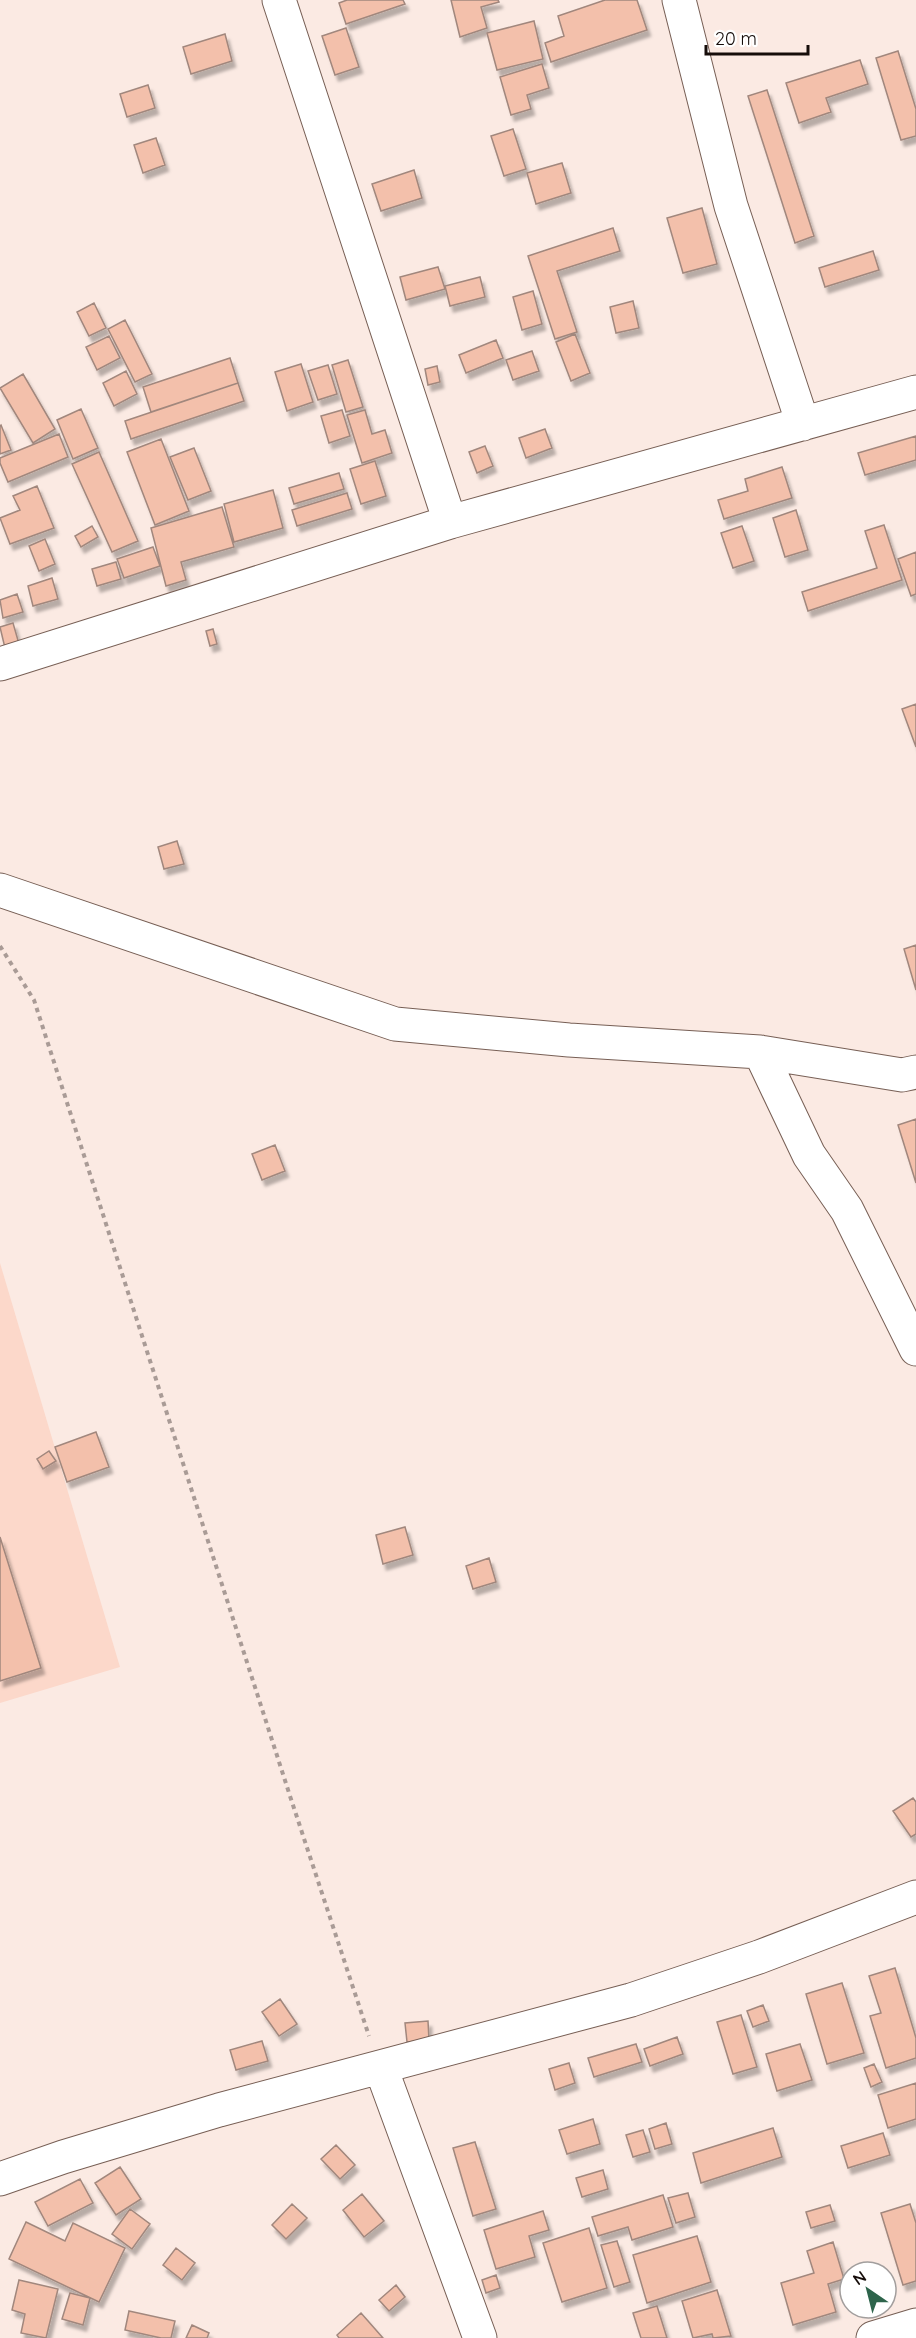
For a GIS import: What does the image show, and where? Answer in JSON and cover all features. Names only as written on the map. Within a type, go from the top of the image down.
[{"type":"street","points":[[279,0],[450,522]]},
{"type":"street","points":[[679,0],[731,206],[803,424]]},
{"type":"street","points":[[0,664],[450,522],[916,392]]},
{"type":"street","points":[[0,890],[394,1024],[569,1040],[760,1052],[902,1075],[916,1072]]},
{"type":"street","points":[[760,1052],[809,1155],[847,1210],[916,1348]]},
{"type":"street","points":[[0,2179],[63,2157],[219,2110],[632,2000],[759,1957],[916,1897]]},
{"type":"street","points":[[381,2068],[480,2338]]},
{"type":"street","points":[[873,2338],[916,2325]]},
{"type":"path","points":[[0,946],[34,1000],[351,1987],[381,2068]]},
{"type":"shaded area","points":[[0,1263],[120,1667],[0,1703]]},
{"type":"building","points":[[347,0],[403,0],[405,4],[346,24],[339,3]]},
{"type":"building","points":[[451,0],[498,0],[499,2],[481,7],[487,28],[460,37]]},
{"type":"building","points":[[605,0],[637,0],[647,30],[551,62],[545,43],[564,36],[558,16]]},
{"type":"building","points":[[534,21],[543,59],[497,70],[487,33]]},
{"type":"building","points":[[346,28],[359,67],[335,75],[322,36]]},
{"type":"building","points":[[225,34],[232,61],[191,74],[183,47]]},
{"type":"building","points":[[898,51],[916,109],[916,136],[901,140],[876,58]]},
{"type":"building","points":[[860,60],[868,84],[826,98],[831,112],[799,123],[786,83]]},
{"type":"building","points":[[542,64],[549,88],[527,95],[531,109],[511,115],[500,77]]},
{"type":"building","points":[[148,85],[155,108],[127,117],[120,94]]},
{"type":"building","points":[[767,90],[814,236],[795,243],[748,96]]},
{"type":"building","points":[[513,129],[526,169],[504,176],[491,136]]},
{"type":"building","points":[[156,138],[165,165],[143,173],[134,145]]},
{"type":"building","points":[[562,163],[571,193],[536,204],[527,173]]},
{"type":"building","points":[[414,170],[422,198],[381,211],[372,184]]},
{"type":"building","points":[[702,208],[717,264],[683,273],[667,218]]},
{"type":"building","points":[[613,228],[620,251],[557,271],[577,332],[555,339],[528,256]]},
{"type":"building","points":[[873,251],[879,270],[825,287],[819,268]]},
{"type":"building","points":[[438,267],[445,289],[406,300],[400,277]]},
{"type":"building","points":[[480,277],[485,297],[450,306],[445,286]]},
{"type":"building","points":[[533,291],[542,324],[522,330],[513,297]]},
{"type":"building","points":[[633,301],[639,328],[616,333],[610,307]]},
{"type":"building","points":[[94,303],[106,328],[89,336],[77,312]]},
{"type":"building","points":[[125,320],[152,374],[135,382],[108,329]]},
{"type":"building","points":[[575,334],[590,373],[571,381],[556,342]]},
{"type":"building","points":[[109,336],[120,358],[97,370],[86,347]]},
{"type":"building","points":[[496,340],[503,358],[466,373],[459,355]]},
{"type":"building","points":[[532,351],[539,371],[513,380],[506,360]]},
{"type":"building","points":[[230,358],[238,383],[151,412],[143,387]]},
{"type":"building","points":[[348,360],[363,407],[346,412],[332,365]]},
{"type":"building","points":[[301,364],[313,402],[287,411],[275,372]]},
{"type":"building","points":[[328,365],[337,394],[318,400],[308,371]]},
{"type":"building","points":[[437,366],[440,382],[428,385],[425,369]]},
{"type":"building","points":[[126,371],[137,394],[114,406],[103,383]]},
{"type":"building","points":[[23,374],[55,429],[33,443],[0,388]]},
{"type":"building","points":[[238,383],[244,401],[131,439],[125,421]]},
{"type":"building","points":[[81,409],[98,448],[73,459],[57,420]]},
{"type":"building","points":[[342,410],[350,436],[329,443],[321,416]]},
{"type":"building","points":[[365,410],[372,434],[385,430],[392,453],[362,463],[347,415]]},
{"type":"building","points":[[0,426],[11,450],[0,454]]},
{"type":"building","points":[[545,429],[552,448],[526,458],[519,438]]},
{"type":"building","points":[[59,434],[68,457],[8,482],[0,458]]},
{"type":"building","points":[[916,436],[916,460],[865,475],[858,453]]},
{"type":"building","points":[[161,439],[189,511],[155,525],[127,452]]},
{"type":"building","points":[[485,446],[493,466],[477,473],[469,452]]},
{"type":"building","points":[[194,448],[211,491],[188,500],[170,457]]},
{"type":"building","points":[[99,452],[138,541],[112,552],[72,464]]},
{"type":"building","points":[[375,461],[386,496],[361,504],[350,469]]},
{"type":"building","points":[[782,467],[792,498],[724,519],[718,500],[748,491],[745,479]]},
{"type":"building","points":[[339,473],[344,489],[294,504],[289,488]]},
{"type":"building","points":[[37,486],[54,528],[10,544],[0,518],[20,510],[13,496]]},
{"type":"building","points":[[273,490],[283,528],[234,542],[224,504]]},
{"type":"building","points":[[347,493],[352,509],[297,526],[292,510]]},
{"type":"building","points":[[222,507],[234,547],[181,562],[186,580],[166,586],[151,528]]},
{"type":"building","points":[[796,510],[808,550],[785,557],[773,518]]},
{"type":"building","points":[[884,525],[902,580],[808,611],[802,592],[877,568],[865,531]]},
{"type":"building","points":[[92,526],[98,537],[81,547],[75,536]]},
{"type":"building","points":[[742,526],[754,561],[733,568],[721,533]]},
{"type":"building","points":[[45,539],[55,564],[39,571],[29,546]]},
{"type":"building","points":[[153,547],[160,566],[124,578],[117,559]]},
{"type":"building","points":[[916,552],[916,594],[911,596],[898,559]]},
{"type":"building","points":[[116,562],[121,579],[97,586],[92,569]]},
{"type":"building","points":[[52,578],[58,599],[33,606],[28,586]]},
{"type":"building","points":[[17,594],[23,612],[3,618],[0,600]]},
{"type":"building","points":[[13,623],[19,644],[5,648],[0,627]]},
{"type":"building","points":[[213,629],[217,644],[210,646],[206,631]]},
{"type":"building","points":[[916,704],[916,747],[902,709]]},
{"type":"building","points":[[177,841],[184,864],[164,869],[158,847]]},
{"type":"building","points":[[916,945],[916,990],[904,949]]},
{"type":"building","points":[[916,1119],[916,1183],[898,1125]]},
{"type":"building","points":[[275,1145],[285,1171],[262,1180],[252,1154]]},
{"type":"building","points":[[96,1432],[109,1467],[67,1482],[55,1447]]},
{"type":"building","points":[[49,1451],[56,1461],[43,1469],[37,1459]]},
{"type":"building","points":[[405,1527],[413,1555],[383,1564],[376,1535]]},
{"type":"building","points":[[0,1537],[41,1668],[0,1681]]},
{"type":"building","points":[[489,1558],[496,1582],[473,1589],[466,1566]]},
{"type":"building","points":[[913,1798],[916,1802],[916,1834],[911,1837],[893,1811]]},
{"type":"building","points":[[895,1968],[916,2038],[916,2058],[886,2068],[870,2016],[881,2013],[869,1976]]},
{"type":"building","points":[[842,1983],[864,2053],[827,2064],[806,1994]]},
{"type":"building","points":[[280,1999],[297,2024],[279,2036],[262,2012]]},
{"type":"building","points":[[763,2005],[769,2021],[753,2027],[747,2011]]},
{"type":"building","points":[[741,2015],[757,2067],[733,2074],[717,2022]]},
{"type":"building","points":[[428,2021],[429,2040],[407,2042],[405,2023]]},
{"type":"building","points":[[677,2037],[683,2054],[650,2066],[644,2049]]},
{"type":"building","points":[[262,2041],[268,2061],[236,2070],[230,2050]]},
{"type":"building","points":[[636,2044],[642,2062],[594,2077],[588,2058]]},
{"type":"building","points":[[800,2044],[812,2080],[777,2091],[766,2054]]},
{"type":"building","points":[[569,2063],[575,2083],[555,2090],[549,2069]]},
{"type":"building","points":[[874,2064],[882,2082],[871,2087],[864,2068]]},
{"type":"building","points":[[916,2083],[916,2119],[888,2128],[878,2095]]},
{"type":"building","points":[[593,2119],[600,2144],[567,2154],[559,2130]]},
{"type":"building","points":[[666,2123],[672,2144],[655,2149],[649,2129]]},
{"type":"building","points":[[773,2128],[782,2157],[701,2183],[693,2153]]},
{"type":"building","points":[[643,2130],[650,2152],[633,2157],[626,2135]]},
{"type":"building","points":[[883,2133],[890,2155],[848,2168],[841,2146]]},
{"type":"building","points":[[475,2142],[496,2209],[473,2216],[453,2148]]},
{"type":"building","points":[[336,2145],[355,2165],[340,2179],[321,2159]]},
{"type":"building","points":[[120,2167],[141,2199],[116,2215],[95,2183]]},
{"type":"building","points":[[603,2170],[608,2189],[582,2197],[576,2178]]},
{"type":"building","points":[[80,2179],[93,2203],[48,2226],[35,2202]]},
{"type":"building","points":[[688,2193],[695,2217],[676,2223],[668,2198]]},
{"type":"building","points":[[362,2194],[384,2221],[364,2237],[343,2210]]},
{"type":"building","points":[[663,2195],[673,2227],[632,2240],[628,2227],[598,2236],[592,2217]]},
{"type":"building","points":[[292,2204],[307,2218],[286,2239],[272,2225]]},
{"type":"building","points":[[910,2204],[916,2223],[916,2281],[903,2285],[898,2260],[895,2260],[881,2213]]},
{"type":"building","points":[[830,2205],[835,2221],[811,2228],[806,2212]]},
{"type":"building","points":[[130,2209],[150,2224],[132,2249],[112,2234]]},
{"type":"building","points":[[543,2211],[549,2230],[529,2236],[535,2257],[496,2269],[484,2230]]},
{"type":"building","points":[[26,2222],[65,2241],[73,2223],[125,2248],[99,2302],[9,2259]]},
{"type":"building","points":[[589,2228],[607,2288],[562,2302],[543,2243]]},
{"type":"building","points":[[697,2236],[711,2282],[647,2303],[633,2255]]},
{"type":"building","points":[[617,2241],[630,2282],[614,2287],[601,2245]]},
{"type":"building","points":[[833,2242],[838,2260],[838,2281],[828,2284],[836,2312],[793,2325],[781,2283],[814,2273],[807,2251]]},
{"type":"building","points":[[176,2248],[195,2263],[182,2280],[163,2265]]},
{"type":"building","points":[[496,2275],[500,2288],[486,2293],[482,2280]]},
{"type":"building","points":[[19,2280],[58,2289],[46,2338],[21,2333],[25,2314],[12,2310]]},
{"type":"building","points":[[396,2285],[405,2297],[389,2311],[379,2300]]},
{"type":"building","points":[[717,2290],[731,2336],[713,2338],[712,2334],[693,2338],[682,2301]]},
{"type":"building","points":[[70,2293],[90,2298],[83,2325],[62,2319]]},
{"type":"building","points":[[657,2306],[667,2338],[641,2338],[633,2313]]},
{"type":"building","points":[[129,2311],[175,2321],[171,2338],[125,2330]]},
{"type":"building","points":[[361,2313],[383,2338],[339,2338],[337,2335]]},
{"type":"building","points":[[192,2325],[209,2333],[207,2338],[186,2338]]}]
